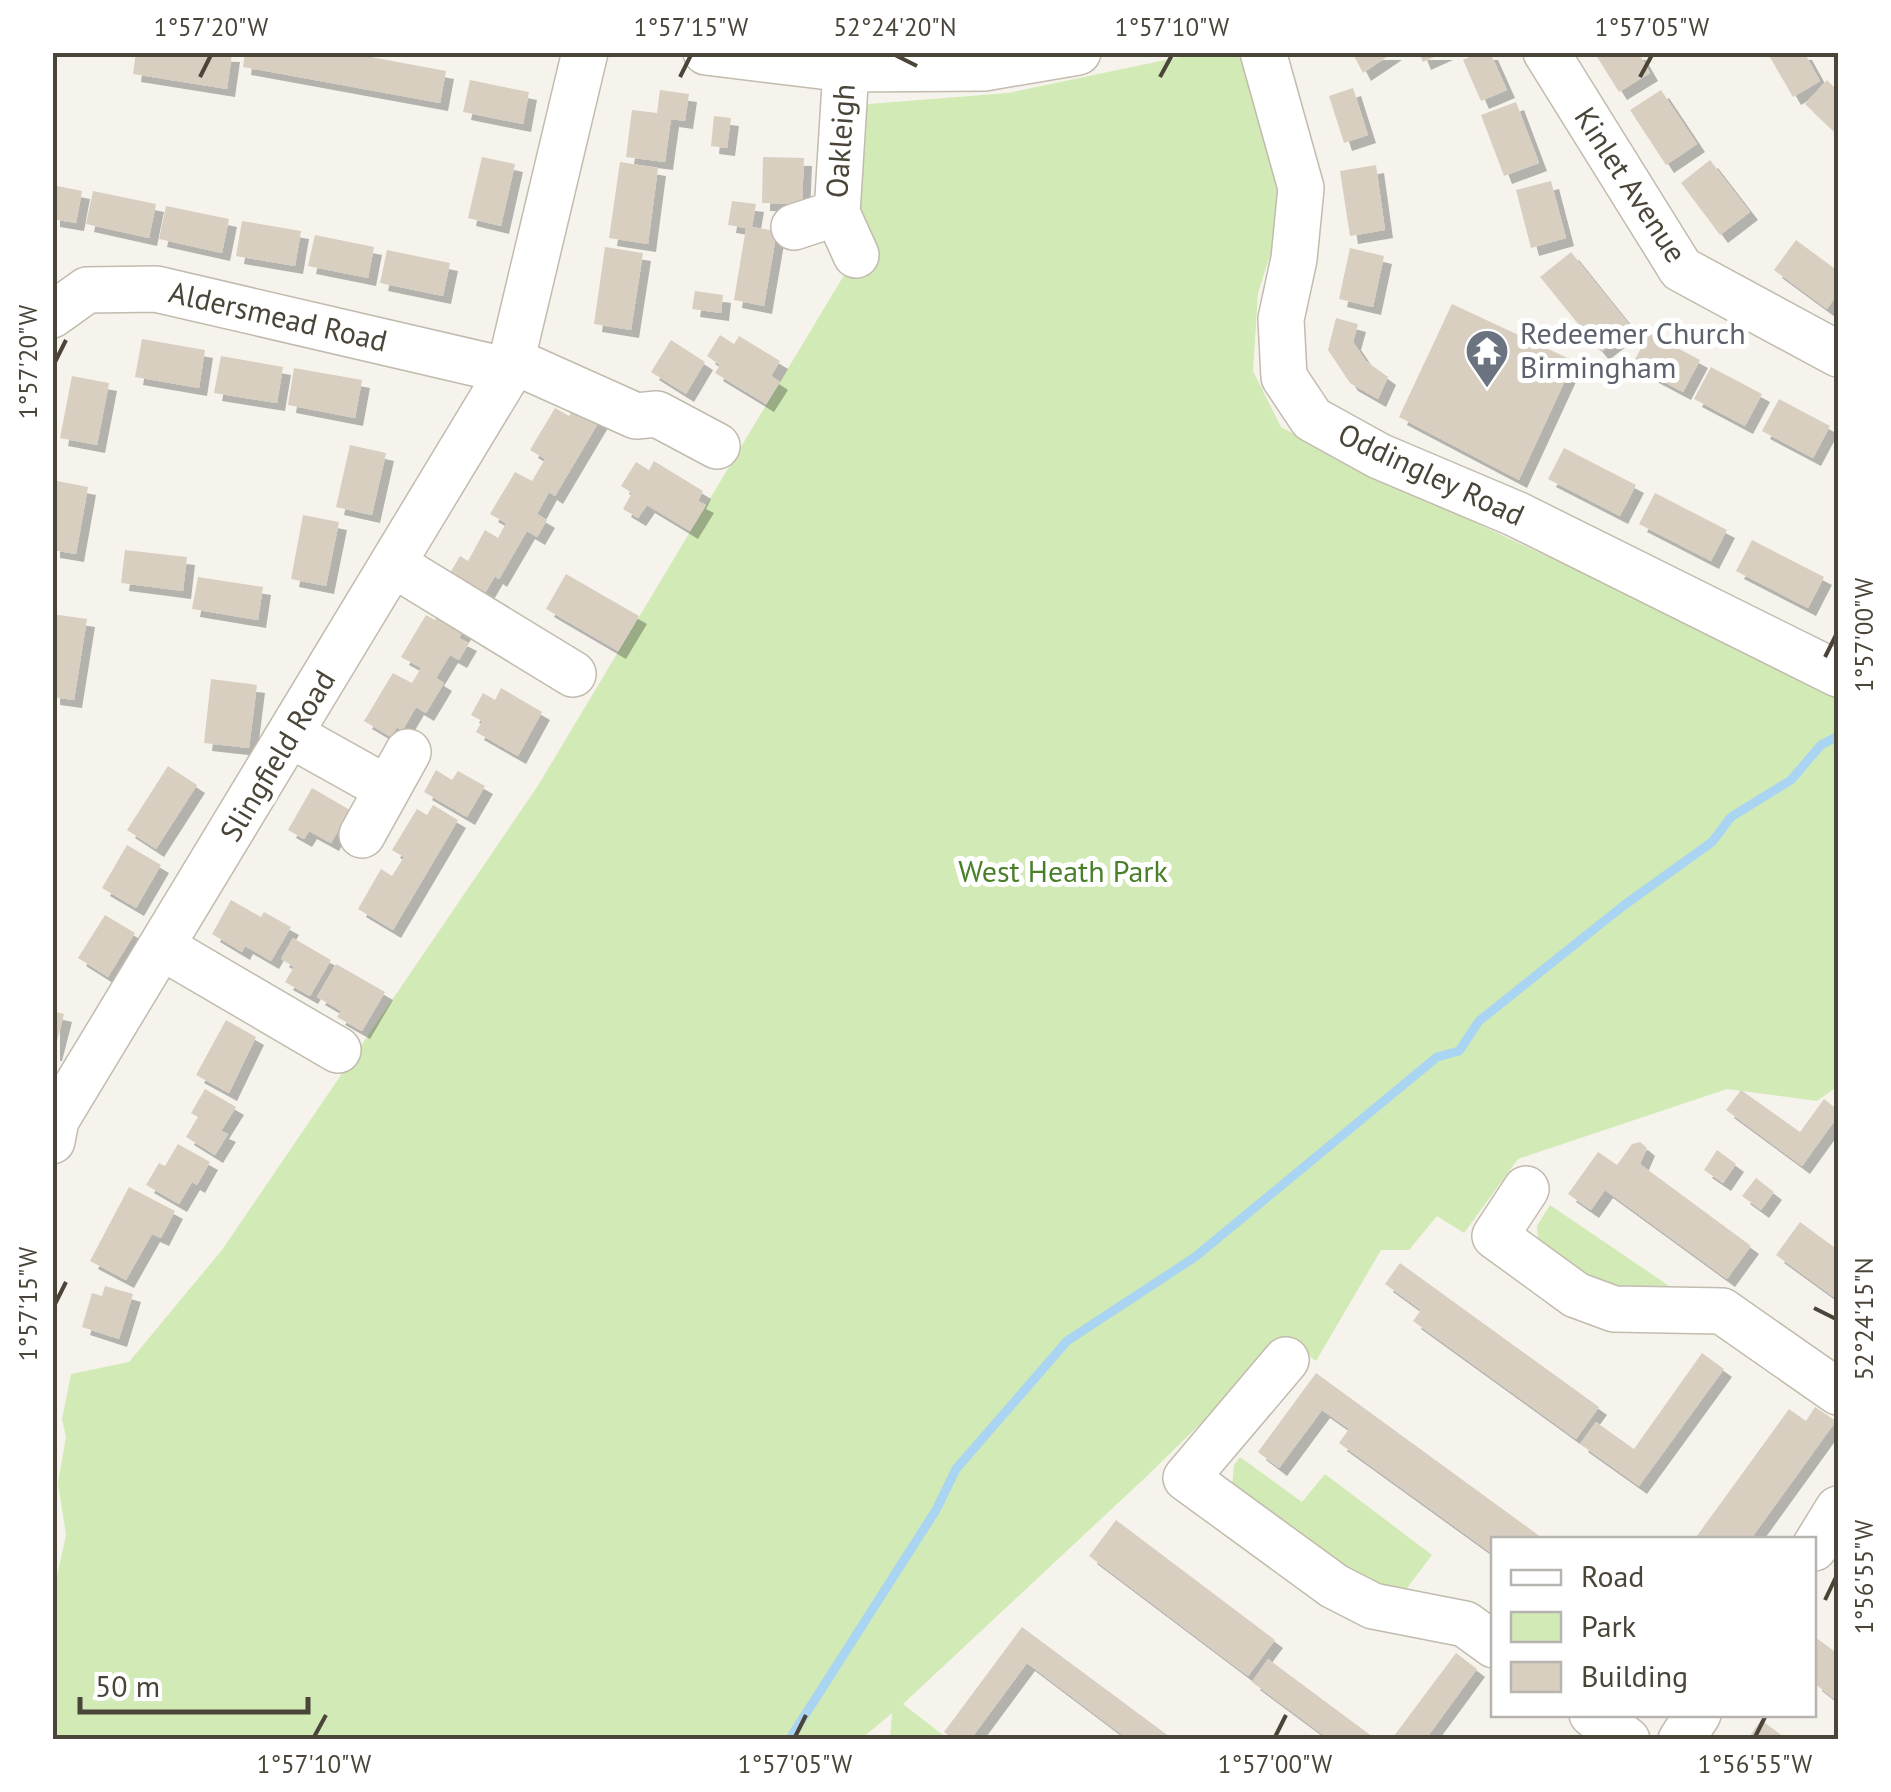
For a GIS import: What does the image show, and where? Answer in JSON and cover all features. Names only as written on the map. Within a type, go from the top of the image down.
[{"type":"street","name":"Slingfield Road","points":[[54,1127],[510,366],[585,52]]},
{"type":"street","points":[[706,52],[846,69],[984,68],[1078,52]]},
{"type":"street","name":"Oddingley Road","points":[[1264,52],[1301,188],[1294,259],[1282,320],[1284,378],[1312,420],[1379,456],[1516,514],[1838,674]]},
{"type":"street","name":"Kinlet Avenue","points":[[1546,52],[1681,269],[1838,354]]},
{"type":"street","name":"Oakleigh","points":[[846,69],[837,213],[856,254]]},
{"type":"street","name":"Oakleigh","points":[[794,227],[837,213]]},
{"type":"street","name":"Aldersmead Road","points":[[52,315],[87,290],[156,289],[510,366]]},
{"type":"street","points":[[510,366],[636,416],[657,414],[716,446]]},
{"type":"street","points":[[394,564],[573,674]]},
{"type":"street","points":[[291,736],[396,770],[362,834]]},
{"type":"street","points":[[162,947],[338,1050]]},
{"type":"street","points":[[1526,1188],[1495,1236],[1576,1295],[1614,1309],[1722,1311],[1838,1392]]},
{"type":"street","points":[[1286,1360],[1186,1478],[1372,1606],[1465,1624],[1491,1642]]},
{"type":"street","points":[[1596,1717],[1627,1740]]},
{"type":"street","points":[[1681,1740],[1696,1717]]},
{"type":"green space","name":"West Heath Park","points":[[1199,53],[1240,53],[1278,186],[1272,249],[1258,293],[1253,371],[1281,427],[1342,460],[1838,693],[1838,1086],[1817,1101],[1727,1089],[1518,1159],[1464,1233],[1437,1216],[1409,1250],[1381,1250],[1316,1361],[1287,1339],[903,1704],[948,1739],[890,1739],[892,1713],[860,1740],[53,1740],[52,1598],[66,1535],[58,1483],[66,1437],[62,1419],[71,1374],[129,1362],[222,1250],[539,784],[856,255],[848,213],[856,105],[1008,93]]},
{"type":"green space","points":[[1550,1205],[1681,1294],[1607,1290],[1538,1240],[1537,1226]]},
{"type":"green space","points":[[1240,1457],[1302,1502],[1325,1474],[1432,1555],[1401,1596],[1354,1578],[1232,1487],[1234,1465]]},
{"type":"building","points":[[136,52],[232,54],[227,89],[133,74]]},
{"type":"building","points":[[245,52],[344,52],[446,71],[440,103],[243,67]]},
{"type":"building","points":[[1352,52],[1394,52],[1363,73]]},
{"type":"building","points":[[1419,52],[1445,52],[1423,62]]},
{"type":"building","points":[[1490,52],[1507,90],[1481,101],[1463,60]]},
{"type":"building","points":[[1594,52],[1638,52],[1650,73],[1619,92]]},
{"type":"building","points":[[1767,52],[1804,52],[1820,81],[1793,97]]},
{"type":"building","points":[[470,80],[529,92],[523,124],[463,112]]},
{"type":"building","points":[[1827,80],[1838,91],[1838,135],[1805,104]]},
{"type":"building","points":[[1353,88],[1368,135],[1344,143],[1329,96]]},
{"type":"building","points":[[660,90],[689,94],[685,121],[671,119],[665,162],[626,157],[632,110],[657,113]]},
{"type":"building","points":[[1661,90],[1697,144],[1666,165],[1630,110]]},
{"type":"building","points":[[1516,102],[1539,163],[1504,176],[1481,115]]},
{"type":"building","points":[[714,116],[731,118],[727,148],[711,146]]},
{"type":"building","points":[[482,157],[515,164],[501,226],[468,218]]},
{"type":"building","points":[[763,157],[804,158],[802,204],[762,203]]},
{"type":"building","points":[[1710,160],[1750,212],[1720,235],[1681,183]]},
{"type":"building","points":[[620,162],[658,168],[648,244],[609,238]]},
{"type":"building","points":[[1376,165],[1385,230],[1350,236],[1340,171]]},
{"type":"building","points":[[1551,181],[1566,238],[1531,248],[1516,190]]},
{"type":"building","points":[[52,185],[82,191],[76,223],[52,219]]},
{"type":"building","points":[[93,191],[156,204],[149,238],[86,224]]},
{"type":"building","points":[[732,201],[756,204],[752,227],[777,231],[764,306],[734,300],[746,228],[728,225]]},
{"type":"building","points":[[166,206],[229,219],[222,253],[159,239]]},
{"type":"building","points":[[242,221],[301,231],[295,266],[236,256]]},
{"type":"building","points":[[315,235],[374,247],[368,278],[308,266]]},
{"type":"building","points":[[1796,240],[1838,271],[1838,293],[1827,309],[1774,270]]},
{"type":"building","points":[[605,247],[643,253],[631,330],[594,324]]},
{"type":"building","points":[[1350,248],[1384,256],[1373,307],[1339,299]]},
{"type":"building","points":[[387,250],[450,263],[443,296],[380,283]]},
{"type":"building","points":[[1571,252],[1632,328],[1601,352],[1540,277]]},
{"type":"building","points":[[695,291],[723,295],[721,313],[692,309]]},
{"type":"building","name":"Redeemer Church Birmingham","points":[[1452,304],[1574,361],[1519,480],[1399,417]]},
{"type":"building","points":[[1336,318],[1358,324],[1353,342],[1366,361],[1388,377],[1378,399],[1350,383],[1328,350]]},
{"type":"building","points":[[1649,333],[1700,360],[1683,392],[1632,365]]},
{"type":"building","points":[[720,335],[734,344],[739,336],[780,361],[771,376],[780,382],[766,404],[715,373],[720,365],[707,356]]},
{"type":"building","points":[[142,339],[205,350],[199,388],[135,377]]},
{"type":"building","points":[[671,340],[705,362],[686,394],[651,372]]},
{"type":"building","points":[[221,356],[283,367],[277,403],[214,393]]},
{"type":"building","points":[[1711,367],[1762,394],[1745,426],[1694,399]]},
{"type":"building","points":[[294,368],[362,380],[355,418],[288,405]]},
{"type":"building","points":[[72,376],[109,383],[97,445],[60,438]]},
{"type":"building","points":[[1779,399],[1830,426],[1813,458],[1762,431]]},
{"type":"building","points":[[576,405],[600,420],[555,496],[549,492],[537,514],[547,520],[537,537],[527,531],[499,579],[495,576],[485,593],[450,573],[460,556],[468,561],[485,530],[498,538],[506,523],[490,514],[515,472],[532,481],[545,459],[530,450],[555,408],[569,416]]},
{"type":"building","points":[[350,445],[386,453],[372,515],[336,507]]},
{"type":"building","points":[[1564,448],[1636,485],[1620,516],[1548,479]]},
{"type":"building","points":[[654,461],[703,491],[698,501],[706,505],[690,531],[647,505],[638,518],[623,509],[632,493],[621,486],[636,462],[649,470]]},
{"type":"building","points":[[52,480],[88,487],[76,554],[52,550]]},
{"type":"building","points":[[1655,493],[1727,530],[1711,561],[1639,524]]},
{"type":"building","points":[[303,515],[339,522],[326,586],[291,579]]},
{"type":"building","points":[[1752,540],[1824,577],[1808,608],[1736,571]]},
{"type":"building","points":[[125,550],[187,557],[183,591],[121,583]]},
{"type":"building","points":[[566,574],[639,616],[618,651],[546,609]]},
{"type":"building","points":[[198,577],[263,587],[258,620],[192,609]]},
{"type":"building","points":[[440,611],[466,627],[459,638],[469,643],[459,660],[450,655],[436,678],[444,683],[426,713],[416,707],[402,731],[397,727],[391,737],[364,721],[393,673],[412,683],[421,668],[401,657],[426,615],[435,620]]},
{"type":"building","points":[[52,614],[87,619],[74,700],[52,697]]},
{"type":"building","points":[[211,679],[257,685],[249,748],[204,743]]},
{"type":"building","points":[[501,688],[542,712],[518,756],[476,732],[482,721],[471,715],[483,693],[495,700]]},
{"type":"building","points":[[168,766],[197,785],[156,849],[127,830]]},
{"type":"building","points":[[436,770],[452,780],[458,771],[485,786],[467,817],[424,792]]},
{"type":"building","points":[[312,788],[350,810],[331,843],[309,831],[304,839],[288,830]]},
{"type":"building","points":[[433,805],[458,820],[393,930],[358,909],[381,869],[392,876],[404,857],[392,850],[417,809],[427,815]]},
{"type":"building","points":[[127,845],[161,865],[136,908],[102,888]]},
{"type":"building","points":[[231,900],[261,917],[264,912],[291,927],[271,961],[245,946],[242,952],[212,934]]},
{"type":"building","points":[[105,915],[135,933],[108,977],[78,958]]},
{"type":"building","points":[[293,938],[331,960],[310,996],[285,982],[294,967],[281,959]]},
{"type":"building","points":[[336,964],[385,992],[362,1031],[337,1017],[341,1011],[317,997]]},
{"type":"building","points":[[52,1011],[64,1014],[54,1053],[52,1053]]},
{"type":"building","points":[[226,1020],[256,1037],[229,1093],[196,1075]]},
{"type":"building","points":[[205,1089],[236,1107],[221,1131],[228,1134],[215,1155],[186,1137],[198,1117],[191,1113]]},
{"type":"building","points":[[1741,1090],[1800,1132],[1824,1099],[1838,1110],[1838,1116],[1802,1166],[1726,1110]]},
{"type":"building","points":[[1640,1142],[1647,1148],[1640,1164],[1751,1246],[1727,1279],[1605,1190],[1591,1210],[1568,1194],[1598,1152],[1617,1165],[1632,1144]]},
{"type":"building","points":[[178,1144],[210,1162],[197,1185],[192,1182],[179,1204],[146,1185],[159,1163],[165,1166]]},
{"type":"building","points":[[1717,1150],[1736,1164],[1723,1183],[1704,1170]]},
{"type":"building","points":[[1756,1178],[1774,1192],[1761,1210],[1742,1196]]},
{"type":"building","points":[[129,1187],[175,1211],[161,1238],[152,1234],[126,1280],[90,1261]]},
{"type":"building","points":[[1800,1222],[1838,1250],[1838,1300],[1776,1255]]},
{"type":"building","points":[[1400,1263],[1599,1407],[1576,1439],[1413,1321],[1421,1310],[1385,1284]]},
{"type":"building","points":[[105,1286],[133,1294],[119,1339],[82,1327],[92,1293],[102,1296]]},
{"type":"building","points":[[1702,1353],[1724,1369],[1639,1486],[1580,1444],[1596,1422],[1634,1449]]},
{"type":"building","points":[[1316,1373],[1541,1537],[1491,1537],[1491,1553],[1339,1443],[1349,1429],[1322,1410],[1279,1468],[1258,1452]]},
{"type":"building","points":[[1815,1407],[1836,1421],[1752,1537],[1696,1537],[1789,1409],[1806,1421]]},
{"type":"building","points":[[1116,1520],[1275,1640],[1248,1676],[1089,1556]]},
{"type":"building","points":[[1022,1627],[1174,1740],[1129,1740],[1027,1663],[970,1740],[955,1740],[944,1732]]},
{"type":"building","points":[[1816,1638],[1838,1654],[1838,1702],[1816,1685]]},
{"type":"building","points":[[1456,1653],[1477,1669],[1425,1740],[1391,1740]]},
{"type":"building","points":[[1268,1659],[1377,1740],[1330,1740],[1252,1682]]},
{"type":"building","points":[[1761,1720],[1788,1740],[1747,1740]]},
{"type":"waterway","points":[[789,1740],[936,1510],[956,1469],[1067,1341],[1195,1257],[1437,1057],[1459,1051],[1479,1021],[1623,906],[1712,842],[1731,817],[1791,780],[1821,745],[1838,736]]},
{"type":"place","name":"Redeemer Church Birmingham","points":[[1487,389]]}]
